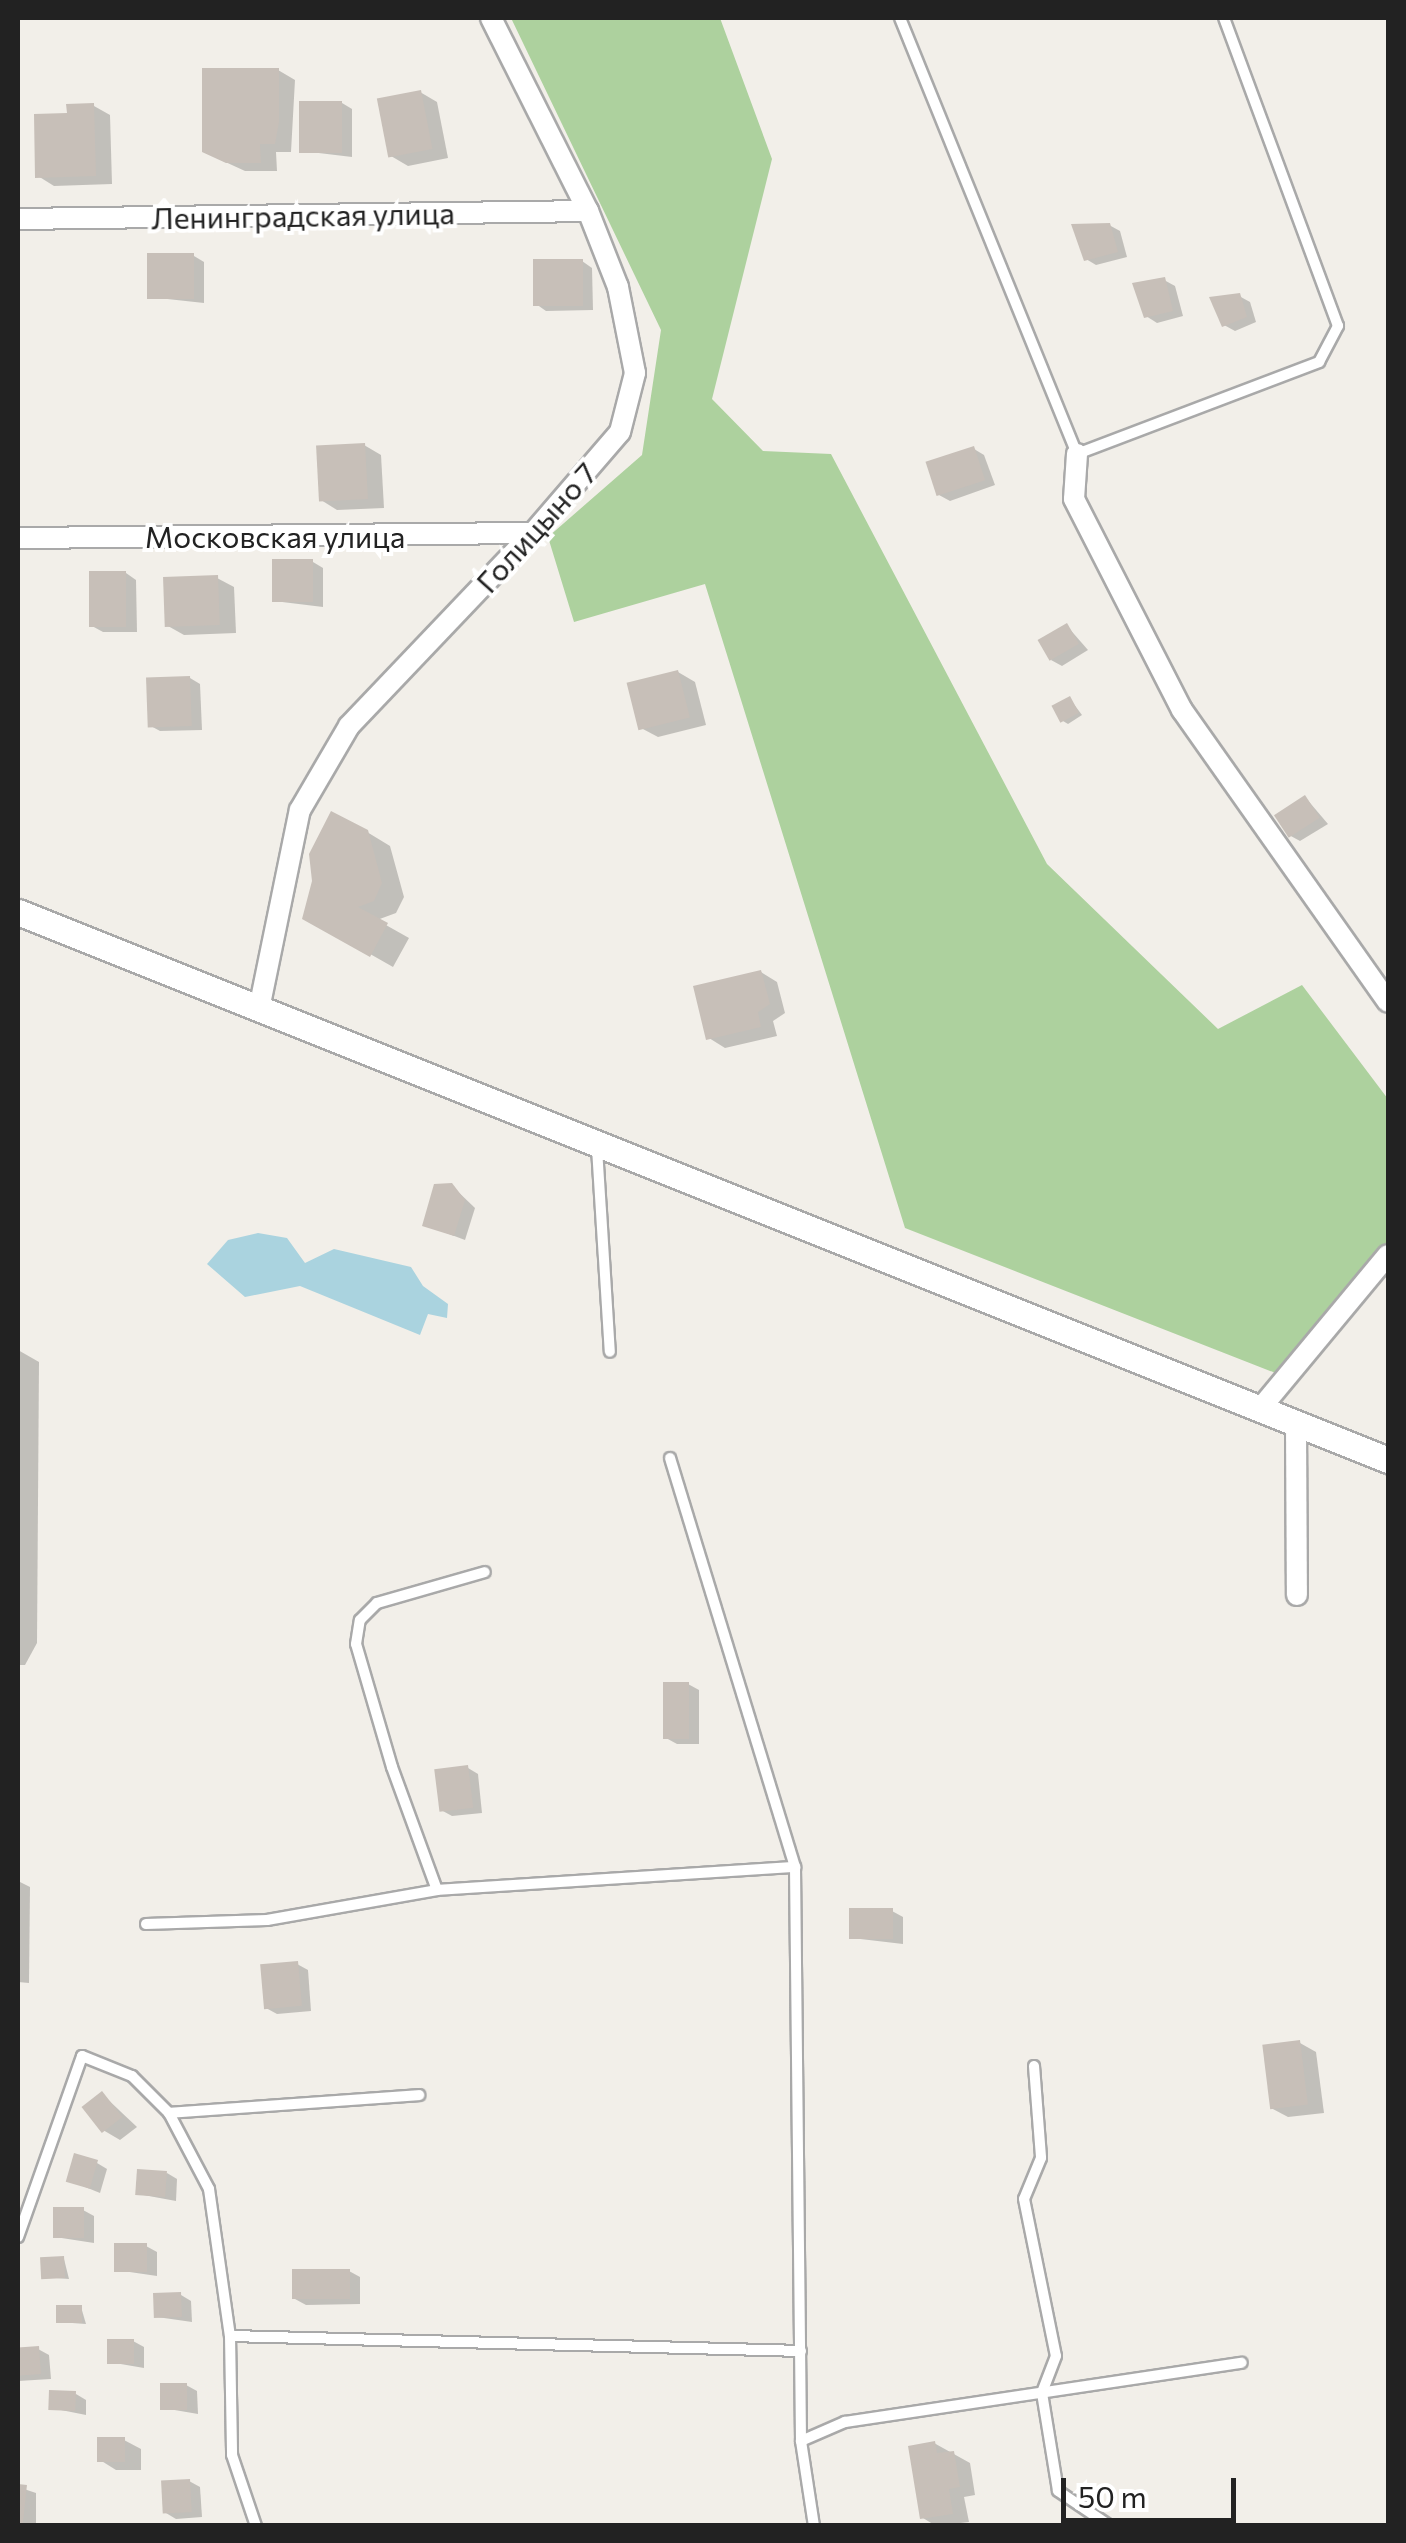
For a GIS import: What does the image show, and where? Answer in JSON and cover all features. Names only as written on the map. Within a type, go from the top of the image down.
[{"type":"street","name":"Голицыно 7","points":[[259,1009],[300,810],[349,726],[534,534],[620,432],[634,372],[618,287],[588,211],[491,18]]},
{"type":"street","name":"Ленинградская улица","points":[[18,219],[588,211]]},
{"type":"street","points":[[1076,454],[1074,499],[1182,710],[1388,1002]]},
{"type":"street","name":"Московская улица","points":[[18,538],[534,534]]},
{"type":"street","points":[[18,912],[1388,1460]]},
{"type":"street","points":[[1260,1409],[1388,1255]]},
{"type":"street","points":[[1296,1423],[1298,1595]]},
{"type":"lane","points":[[900,18],[1076,454],[1319,362],[1338,326],[1224,18]]},
{"type":"lane","points":[[596,1142],[610,1352]]},
{"type":"lane","points":[[670,1458],[794,1867],[800,2441],[814,2526]]},
{"type":"lane","points":[[438,1890],[392,1768],[356,1644],[360,1620],[377,1603],[485,1572]]},
{"type":"lane","points":[[146,1924],[267,1920],[438,1890],[794,1867]]},
{"type":"lane","points":[[18,2236],[82,2056],[132,2076],[169,2114],[209,2190],[230,2336],[232,2455],[256,2526]]},
{"type":"lane","points":[[1034,2066],[1041,2158],[1024,2199],[1056,2356],[1042,2393],[1058,2491],[1110,2526]]},
{"type":"lane","points":[[169,2114],[419,2095]]},
{"type":"lane","points":[[230,2336],[801,2352]]},
{"type":"lane","points":[[800,2441],[845,2422],[1242,2363]]},
{"type":"green space","points":[[511,18],[720,18],[772,159],[712,399],[763,451],[831,454],[1047,864],[1218,1029],[1302,985],[1388,1099],[1388,1242],[1278,1374],[905,1228],[705,584],[574,622],[548,537],[642,455],[661,330]]},
{"type":"water","points":[[258,1233],[287,1238],[305,1263],[334,1249],[411,1267],[423,1286],[448,1304],[447,1318],[428,1314],[420,1335],[300,1286],[245,1297],[207,1264],[228,1240]]},
{"type":"building","points":[[202,68],[279,68],[275,144],[260,144],[261,163],[226,163],[202,152]]},
{"type":"building","points":[[421,90],[432,149],[388,157],[377,99]]},
{"type":"building","points":[[299,101],[342,101],[342,153],[299,153]]},
{"type":"building","points":[[94,103],[96,176],[35,178],[34,114],[67,113],[66,104]]},
{"type":"building","points":[[1110,223],[1118,252],[1084,261],[1071,224]]},
{"type":"building","points":[[147,253],[194,253],[194,299],[147,299]]},
{"type":"building","points":[[533,259],[583,259],[583,306],[533,306]]},
{"type":"building","points":[[1165,277],[1173,311],[1144,318],[1132,283]]},
{"type":"building","points":[[1240,293],[1247,317],[1222,327],[1209,297]]},
{"type":"building","points":[[365,443],[368,499],[319,501],[316,446]]},
{"type":"building","points":[[974,446],[985,480],[937,496],[925,462]]},
{"type":"building","points":[[272,559],[313,559],[313,602],[272,602]]},
{"type":"building","points":[[89,571],[126,571],[126,627],[89,627]]},
{"type":"building","points":[[218,575],[220,625],[165,627],[163,577]]},
{"type":"building","points":[[1067,623],[1079,644],[1050,661],[1038,640]]},
{"type":"building","points":[[678,670],[690,718],[638,730],[627,683]]},
{"type":"building","points":[[190,676],[192,726],[148,728],[146,678]]},
{"type":"building","points":[[1070,696],[1079,713],[1060,723],[1051,706]]},
{"type":"building","points":[[1305,795],[1320,818],[1289,838],[1274,815]]},
{"type":"building","points":[[331,811],[368,830],[382,883],[374,901],[358,907],[388,923],[370,957],[302,919],[312,881],[309,854]]},
{"type":"building","points":[[761,970],[770,1004],[758,1012],[761,1027],[706,1040],[693,986]]},
{"type":"building","points":[[452,1183],[465,1200],[454,1236],[422,1226],[434,1184]]},
{"type":"building","points":[[663,1682],[689,1682],[689,1739],[663,1739]]},
{"type":"building","points":[[468,1765],[473,1808],[439,1812],[434,1769]]},
{"type":"building","points":[[849,1908],[893,1908],[893,1939],[849,1939]]},
{"type":"building","points":[[298,1961],[302,2006],[264,2009],[260,1964]]},
{"type":"building","points":[[1300,2040],[1308,2105],[1270,2109],[1262,2045]]},
{"type":"building","points":[[102,2091],[122,2117],[102,2133],[82,2107]]},
{"type":"building","points":[[74,2153],[98,2160],[90,2189],[66,2182]]},
{"type":"building","points":[[137,2169],[167,2171],[165,2197],[135,2195]]},
{"type":"building","points":[[53,2207],[84,2207],[84,2238],[53,2238]]},
{"type":"building","points":[[114,2243],[147,2243],[147,2272],[114,2272]]},
{"type":"building","points":[[64,2256],[65,2278],[41,2279],[40,2257]]},
{"type":"building","points":[[292,2269],[350,2269],[350,2299],[292,2299]]},
{"type":"building","points":[[181,2292],[182,2317],[154,2318],[153,2293]]},
{"type":"building","points":[[56,2305],[82,2305],[82,2323],[56,2323]]},
{"type":"building","points":[[107,2339],[134,2339],[134,2364],[107,2364]]},
{"type":"building","points":[[39,2346],[41,2374],[20,2375],[18,2347]]},
{"type":"building","points":[[160,2383],[187,2383],[187,2410],[160,2410]]},
{"type":"building","points":[[49,2390],[76,2391],[75,2411],[48,2410]]},
{"type":"building","points":[[97,2437],[125,2437],[125,2462],[97,2462]]},
{"type":"building","points":[[935,2441],[937,2453],[954,2451],[960,2487],[949,2489],[953,2514],[920,2519],[908,2446]]},
{"type":"building","points":[[190,2479],[192,2512],[163,2513],[161,2481]]},
{"type":"building","points":[[18,2484],[27,2485],[23,2526],[18,2526]]}]
